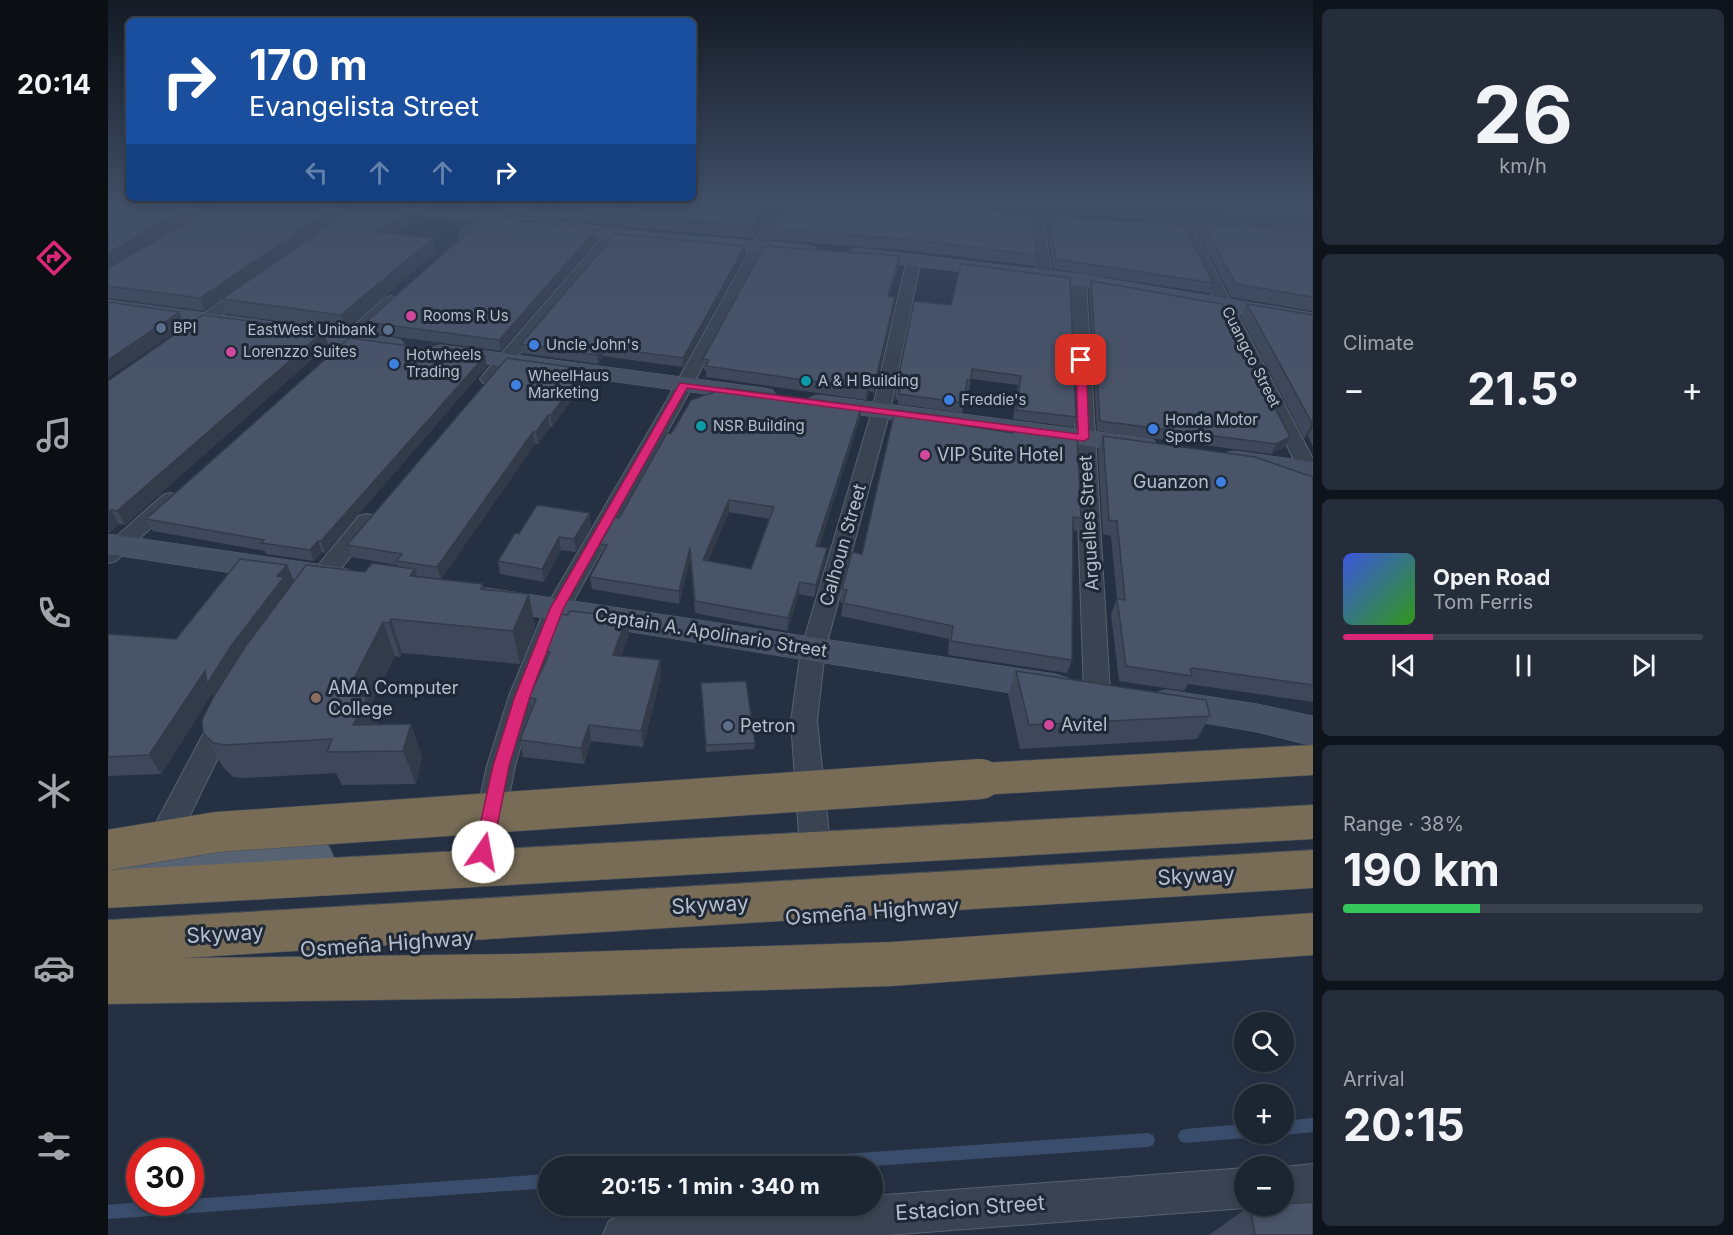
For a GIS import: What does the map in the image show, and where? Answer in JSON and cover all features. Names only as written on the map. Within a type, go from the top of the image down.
[{"type":"highway","points":[[108,850],[217,832],[969,780],[1313,760]]},
{"type":"highway","points":[[108,889],[1313,822]]},
{"type":"highway","name":"Skyway","points":[[108,941],[1313,869]]},
{"type":"highway","points":[[108,981],[517,976],[892,964],[1313,934]]},
{"type":"main road","points":[[108,863],[258,862],[483,852],[1313,806]]},
{"type":"main road","name":"Osmeña Highway","points":[[108,962],[1313,884]]},
{"type":"street","points":[[474,396],[589,261]]},
{"type":"street","points":[[483,852],[501,766],[522,696],[557,609],[752,261]]},
{"type":"street","name":"Calhoun Street","points":[[814,835],[804,721],[813,650],[881,411],[914,261]]},
{"type":"street","points":[[927,261],[1078,280],[1313,320]]},
{"type":"street","points":[[1043,261],[1045,276]]},
{"type":"street","name":"Cuangco Street","points":[[1203,261],[1311,472]]},
{"type":"street","points":[[171,345],[265,277]]},
{"type":"street","name":"Arguelles Street","points":[[1078,280],[1097,694]]},
{"type":"street","points":[[312,370],[400,293]]},
{"type":"street","points":[[108,306],[1166,449]]},
{"type":"street","points":[[1214,456],[1311,472]]},
{"type":"street","points":[[112,548],[181,490]]},
{"type":"street","points":[[295,611],[321,575],[382,504]]},
{"type":"street","points":[[112,548],[368,582]]},
{"type":"street","name":"Captain A. Apolinario Street","points":[[462,596],[1257,718],[1313,731]]},
{"type":"street","points":[[153,862],[190,782],[235,699]]},
{"type":"street","points":[[1294,1185],[1313,1184]]},
{"type":"street","name":"Estacion Street","points":[[623,1235],[1234,1189]]},
{"type":"building","points":[[121,261],[255,261],[200,298],[108,286],[108,268]]},
{"type":"building","points":[[277,261],[406,261],[341,315],[222,299]]},
{"type":"building","points":[[435,261],[569,261],[499,340],[366,322]]},
{"type":"building","points":[[592,261],[737,261],[683,358],[602,347],[597,355],[521,344]]},
{"type":"building","points":[[756,261],[899,261],[888,296],[895,297],[875,382],[870,381],[867,389],[706,366],[709,360],[703,359]]},
{"type":"building","points":[[1067,261],[1201,261],[1213,283]]},
{"type":"building","points":[[1223,261],[1313,261],[1313,297],[1236,284]]},
{"type":"building","points":[[961,264],[1070,278],[1076,417],[1016,410],[1021,376],[972,369],[971,380],[967,380],[964,403],[899,394],[900,390],[896,389],[914,301],[951,305]]},
{"type":"building","points":[[1091,281],[1222,304],[1290,437],[1276,444],[1100,421]]},
{"type":"building","points":[[108,302],[179,312],[108,360]]},
{"type":"building","points":[[1247,304],[1313,315],[1313,423],[1312,423]]},
{"type":"building","points":[[203,315],[324,331],[117,511],[108,512],[108,381]]},
{"type":"building","points":[[349,338],[485,356],[321,541],[318,541],[310,550],[261,543],[264,540],[146,519]]},
{"type":"building","points":[[507,358],[585,369],[551,415],[548,415],[536,432],[533,432],[437,567],[396,561],[402,554],[347,545]]},
{"type":"building","points":[[726,388],[862,406],[816,546],[827,548],[816,585],[800,582],[788,618],[695,601],[690,548],[679,591],[590,577],[607,545],[600,544],[615,517],[619,518],[667,433],[671,434],[691,400]],"holes":[[[729,500],[774,507],[751,569],[703,560]]]},
{"type":"building","points":[[895,410],[962,419],[961,425],[1013,433],[1014,426],[1077,435],[1081,518],[1073,517],[1072,660],[951,641],[953,626],[843,603],[847,590],[842,589],[852,552],[862,554]]},
{"type":"building","points":[[1103,436],[1255,457],[1313,477],[1313,685],[1193,668],[1190,669],[1192,676],[1126,666],[1117,599],[1125,600],[1117,521],[1109,520]]},
{"type":"building","points":[[537,505],[590,513],[574,539],[559,537],[542,569],[498,561],[515,533],[519,534]]},
{"type":"building","points":[[240,559],[287,565],[277,576],[284,577],[231,646],[207,684],[205,671],[149,755],[108,757],[108,634],[176,639]]},
{"type":"building","points":[[372,563],[415,569],[410,576],[483,584],[481,589],[529,594],[513,631],[391,619],[389,623],[383,622],[345,696],[367,697],[353,725],[411,724],[403,751],[327,752],[332,739],[225,745],[213,743],[203,733],[202,720],[214,696],[245,647],[306,565],[365,572]]},
{"type":"building","points":[[570,611],[627,617],[613,655],[660,660],[641,731],[589,725],[581,748],[520,740],[536,699],[529,697],[550,652],[546,651],[561,614],[567,615]]},
{"type":"building","points":[[1016,671],[1206,700],[1210,716],[1029,725]]},
{"type":"building","name":"Petron","points":[[746,681],[755,743],[706,745],[701,683]]},
{"type":"building","points":[[1313,1202],[1313,1235],[1255,1235],[1252,1216],[1294,1216],[1294,1203]]},
{"type":"waterway","points":[[1294,1127],[1313,1125]]},
{"type":"waterway","points":[[1185,1136],[1234,1132]]},
{"type":"waterway","points":[[883,1158],[1148,1140]]},
{"type":"waterway","points":[[108,1212],[538,1182]]},
{"type":"place","name":"Rooms R Us","points":[[411,316]]},
{"type":"place","name":"BPI","points":[[161,328]]},
{"type":"place","name":"EastWest Unibank","points":[[388,330]]},
{"type":"place","name":"Uncle John's","points":[[534,345]]},
{"type":"place","name":"Lorenzzo Suites","points":[[231,352]]},
{"type":"place","name":"Hotwheels Trading","points":[[394,364]]},
{"type":"place","name":"A & H Building","points":[[806,381]]},
{"type":"place","name":"WheelHaus Marketing","points":[[516,385]]},
{"type":"place","name":"Freddie's","points":[[949,400]]},
{"type":"place","name":"NSR Building","points":[[701,426]]},
{"type":"place","name":"Honda Motor Sports","points":[[1153,429]]},
{"type":"place","name":"VIP Suite Hotel","points":[[925,455]]},
{"type":"place","name":"Guanzon","points":[[1221,482]]},
{"type":"place","name":"AMA Computer College","points":[[316,698]]},
{"type":"place","name":"Avitel","points":[[1049,725]]},
{"type":"place","name":"Petron","points":[[728,726]]},
{"type":"route","points":[[483,852],[501,766],[522,696],[557,609],[684,385],[1084,438],[1081,360]]}]
